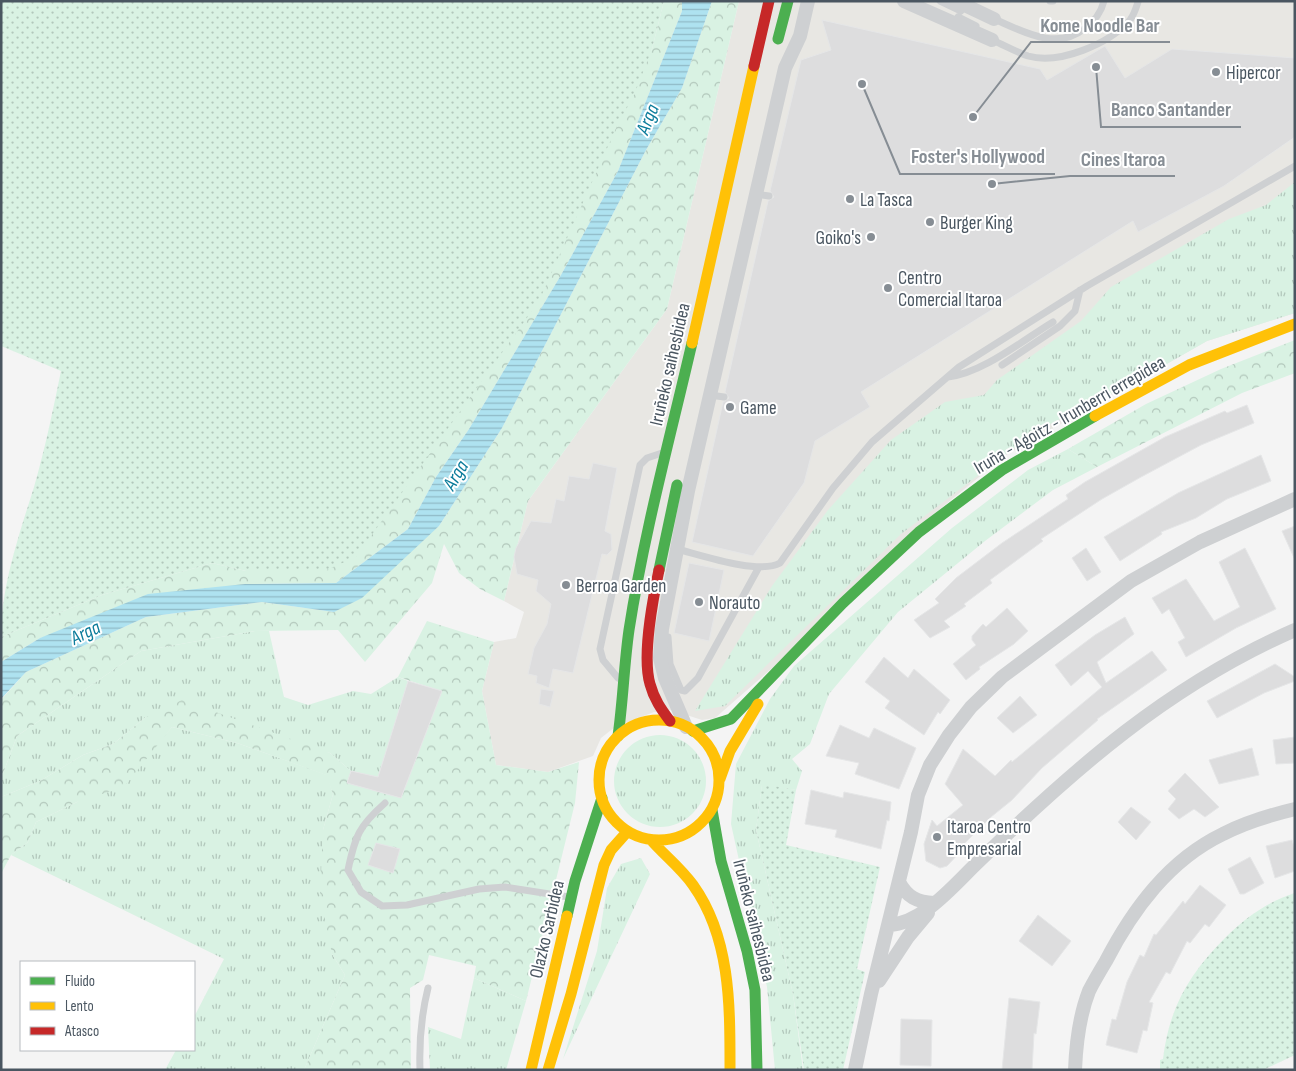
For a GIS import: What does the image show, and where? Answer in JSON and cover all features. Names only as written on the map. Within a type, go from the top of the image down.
[{"type":"main road","name":"Iruñeko saihesbidea","points":[[618,736],[625,686],[629,631],[667,451],[769,1]]},
{"type":"main road","points":[[774,52],[788,1]]},
{"type":"main road","name":"Iruña - Agoitz - Irunberri errepidea","points":[[690,729],[731,719],[843,603],[919,532],[1002,470],[1147,386],[1189,365],[1295,324]]},
{"type":"main road","name":"Iruñeko saihesbidea","points":[[670,721],[657,704],[649,683],[648,640],[655,588],[711,394]]},
{"type":"main road","name":"Iruña - Agoitz - Irunberri errepidea","points":[[720,779],[730,751],[752,712],[767,692],[775,673]]},
{"type":"main road","points":[[651,721],[670,721],[690,729],[700,736],[717,763],[720,779],[718,795],[712,810],[697,828],[675,839],[651,840],[627,832],[611,817],[602,798],[599,776],[605,754],[618,736],[633,726],[651,721]]},
{"type":"main road","name":"Olazko Sarbidea","points":[[531,1070],[571,897],[602,798]]},
{"type":"main road","name":"Iruñeko saihesbidea","points":[[712,810],[722,861],[747,951],[754,990],[756,1070]]},
{"type":"main road","points":[[548,1070],[577,980],[604,865],[612,850],[627,832]]},
{"type":"main road","points":[[651,840],[693,885],[711,919],[719,943],[730,1013],[730,1070]]},
{"type":"street","points":[[904,1],[992,40]]},
{"type":"street","points":[[956,1],[983,21]]},
{"type":"street","points":[[690,729],[665,678],[660,658],[666,604],[711,394],[763,195],[785,68],[800,36],[808,2]]},
{"type":"street","points":[[854,1070],[918,795],[930,765],[949,735],[971,707],[1002,677],[1131,581],[1200,542],[1295,499]]},
{"type":"street","points":[[888,925],[907,921],[934,903],[1049,793],[1140,719],[1205,675],[1255,647],[1295,630]]},
{"type":"street","points":[[1075,1070],[1076,1050],[1089,992],[1126,922],[1146,896],[1166,875],[1222,834],[1262,817],[1295,808]]},
{"type":"street","points":[[899,882],[908,896],[914,900],[934,903]]},
{"type":"street","points":[[871,994],[893,959],[934,903]]},
{"type":"lane","points":[[921,1],[1033,35],[1065,39],[1078,34],[1092,23],[1104,1]]},
{"type":"lane","points":[[940,1],[983,21]]},
{"type":"lane","points":[[992,40],[1028,56],[1051,58],[1069,55],[1094,45],[1130,20],[1138,2]]},
{"type":"lane","points":[[677,549],[759,567],[773,567],[780,562],[833,488],[872,442],[947,377],[1080,290],[1295,166]]},
{"type":"lane","points":[[1002,365],[1060,326],[1075,311],[1080,290]]},
{"type":"lane","points":[[947,377],[961,375],[987,362],[1053,322]]},
{"type":"lane","points":[[625,686],[603,660],[600,650],[640,465],[647,458],[667,451]]},
{"type":"lane","points":[[666,604],[670,664],[681,690],[685,691],[698,678],[759,567]]},
{"type":"lane","points":[[385,803],[368,818],[354,839],[348,870],[361,892],[382,906],[407,905],[479,889],[505,887],[571,897]]},
{"type":"lane","points":[[420,1070],[421,1017],[428,988]]},
{"type":"shaded area","points":[[739,1],[1295,1],[1295,313],[1207,341],[1006,455],[907,536],[779,662],[715,718],[702,720],[671,710],[654,712],[615,727],[601,738],[593,756],[548,772],[496,765],[482,691],[494,642],[516,638],[524,612],[504,601],[528,501],[667,309]]},
{"type":"green space","points":[[1,1],[664,1],[652,49],[634,95],[617,126],[539,301],[356,557],[324,571],[246,571],[212,563],[102,595],[1,637],[7,580],[42,458],[61,371],[1,346]]},
{"type":"green space","points":[[664,1],[682,1],[682,11],[618,171],[561,275],[469,429],[436,477],[408,529],[336,583],[245,584],[40,638],[1,662],[1,637],[102,595],[212,563],[246,571],[636,82],[652,49]]},
{"type":"green space","points":[[712,1],[739,1],[667,309],[528,501],[504,601],[480,589],[459,573],[444,544],[432,583],[365,662],[338,630],[255,631],[141,651],[17,736],[1,779],[1,700],[26,672],[146,617],[262,602],[334,612],[439,526],[502,428],[646,150],[682,88]]},
{"type":"green space","points":[[1295,182],[1295,313],[1207,341],[1137,381],[1038,430],[901,534],[725,706],[695,711],[772,586],[828,510],[891,440],[945,402],[984,395],[997,380],[1081,321],[1111,287],[1229,219],[1266,205]]},
{"type":"green space","points":[[1295,340],[1295,373],[1242,393],[1097,467],[1068,449],[1146,404],[1221,369]]},
{"type":"green space","points":[[1068,449],[1097,467],[1053,490],[985,541],[898,612],[829,694],[810,744],[792,759],[802,771],[796,790],[762,785],[756,830],[793,994],[803,1070],[775,1070],[767,987],[731,824],[736,764],[770,699],[794,666],[952,528],[1028,470]]},
{"type":"green space","points":[[427,621],[494,642],[482,691],[496,765],[548,772],[579,762],[575,803],[526,1001],[474,978],[476,966],[429,955],[423,980],[410,988],[411,1070],[304,1070],[345,975],[332,954],[320,895],[323,830],[333,794],[326,775],[237,743],[172,727],[124,787],[77,802],[36,822],[28,842],[11,855],[1,874],[1,797],[40,781],[83,755],[113,744],[146,717],[182,700],[330,753],[351,771],[348,783],[401,798],[442,691],[398,677]]},
{"type":"green space","points":[[255,631],[269,631],[284,697],[308,705],[353,691],[371,694],[398,677],[408,681],[378,777],[351,771],[330,753],[146,717],[113,744],[83,755],[40,781],[1,797],[1,779],[17,736],[141,651]]},
{"type":"green space","points":[[172,727],[237,743],[327,775],[333,794],[323,830],[332,954],[345,975],[304,1070],[165,1070],[175,1051],[195,1051],[195,1015],[224,959],[11,855],[28,842],[36,822],[77,802],[149,753]]},
{"type":"green space","points":[[651,735],[669,735],[686,742],[699,755],[706,772],[706,790],[699,807],[686,820],[669,827],[651,827],[634,820],[621,807],[614,790],[614,772],[621,755],[634,742]]},
{"type":"green space","points":[[762,784],[796,790],[786,845],[880,867],[857,969],[865,972],[843,1070],[804,1070],[793,994],[756,830]]},
{"type":"green space","points":[[641,858],[650,874],[563,1059],[597,951],[607,888],[621,864]]},
{"type":"green space","points":[[1295,893],[1295,1055],[1263,1070],[1160,1070],[1160,1060],[1163,1059],[1170,1024],[1176,1008],[1191,979],[1201,965],[1225,938],[1249,917],[1275,901]]},
{"type":"green space","points":[[474,978],[526,1001],[506,1070],[430,1070],[428,1027],[461,1039]]},
{"type":"water","name":"Arga","points":[[682,1],[712,1],[682,88],[646,150],[502,428],[439,526],[362,598],[334,612],[262,602],[146,617],[26,672],[1,699],[1,662],[40,638],[148,594],[245,584],[336,583],[408,529],[436,477],[469,429],[561,275],[618,171],[682,11]]},
{"type":"building","name":"Centro Comercial Itaroa","points":[[822,20],[1040,69],[1047,80],[1105,46],[1125,78],[1172,49],[1295,58],[1295,137],[1224,186],[1138,232],[1133,221],[861,392],[870,407],[815,441],[804,483],[753,556],[692,542],[723,402],[729,398],[725,392],[768,201],[774,197],[770,191],[801,60],[831,50]]},
{"type":"building","points":[[1247,405],[1254,423],[1201,445],[1141,477],[1102,499],[1041,539],[1043,541],[990,580],[992,583],[964,604],[966,606],[944,621],[950,627],[930,638],[914,620],[939,603],[935,599],[956,578],[1002,543],[1068,499],[1066,495],[1085,482],[1165,437],[1225,411],[1227,413]]},
{"type":"building","points":[[1261,455],[1271,481],[1227,499],[1196,518],[1161,532],[1162,534],[1120,561],[1104,537],[1178,493]]},
{"type":"building","name":"Berroa Garden","points":[[593,463],[617,468],[605,531],[611,534],[612,550],[607,555],[602,554],[573,673],[553,669],[549,688],[536,683],[537,676],[528,674],[534,648],[547,624],[551,604],[536,591],[538,580],[517,574],[514,557],[516,548],[531,521],[551,523],[556,499],[564,501],[569,476],[589,479]]},
{"type":"building","points":[[1295,526],[1295,560],[1282,531]]},
{"type":"building","points":[[1086,548],[1101,572],[1087,581],[1072,558]]},
{"type":"building","points":[[1245,548],[1276,609],[1236,628],[1186,657],[1178,642],[1185,638],[1169,609],[1162,614],[1152,598],[1186,579],[1214,621],[1240,607],[1219,562]]},
{"type":"building","name":"Norauto","points":[[689,563],[724,570],[709,641],[674,633]]},
{"type":"building","points":[[1007,608],[1028,631],[1014,644],[979,667],[980,669],[966,680],[953,664],[976,645],[972,640],[972,636],[983,624],[986,627]]},
{"type":"building","points":[[1125,617],[1134,634],[1097,662],[1106,683],[1152,651],[1167,670],[1097,719],[1042,768],[1012,800],[991,817],[959,849],[961,851],[947,866],[940,868],[926,861],[924,844],[932,820],[937,826],[963,805],[945,784],[963,749],[995,776],[1011,760],[1012,762],[1102,687],[1088,671],[1071,686],[1055,665],[1095,635]]},
{"type":"building","points":[[884,657],[908,678],[914,669],[950,700],[940,714],[938,712],[924,735],[885,708],[890,701],[865,682]]},
{"type":"building","points":[[1275,664],[1295,677],[1295,681],[1264,693],[1217,718],[1207,701]]},
{"type":"building","points":[[408,681],[442,691],[401,798],[347,783],[351,771],[378,777]]},
{"type":"building","points":[[541,689],[554,691],[550,707],[539,704]]},
{"type":"building","points":[[1020,696],[1037,715],[1013,733],[997,718]]},
{"type":"building","points":[[840,725],[869,738],[874,728],[916,748],[899,789],[855,774],[859,763],[826,756]]},
{"type":"building","points":[[1295,737],[1295,763],[1276,764],[1273,740]]},
{"type":"building","points":[[1252,748],[1259,775],[1219,784],[1209,760]]},
{"type":"building","points":[[1185,773],[1219,807],[1205,817],[1194,809],[1179,819],[1168,809],[1176,799],[1168,791]]},
{"type":"building","points":[[811,790],[843,798],[844,792],[891,802],[889,821],[887,820],[881,849],[835,837],[837,830],[805,824]]},
{"type":"building","points":[[1131,807],[1151,822],[1136,840],[1118,822]]},
{"type":"building","points":[[1292,840],[1295,850],[1295,871],[1275,878],[1266,846]]},
{"type":"building","points":[[376,843],[400,849],[393,873],[368,865]]},
{"type":"building","points":[[1250,857],[1264,883],[1244,894],[1240,894],[1228,869]]},
{"type":"building","points":[[1200,885],[1226,905],[1209,927],[1205,924],[1190,943],[1187,941],[1170,974],[1166,972],[1149,1002],[1153,1003],[1147,1031],[1143,1030],[1137,1053],[1106,1045],[1112,1019],[1116,1020],[1127,982],[1140,955],[1144,957],[1154,934],[1156,935],[1183,901],[1185,904]]},
{"type":"building","points":[[1038,915],[1071,941],[1052,966],[1019,941]]},
{"type":"building","points":[[1009,998],[1040,1002],[1036,1034],[1034,1033],[1032,1070],[1002,1070]]},
{"type":"building","points":[[901,1019],[932,1020],[931,1066],[900,1065]]},
{"type":"traffic: fast","points":[[778,39],[788,1]]},
{"type":"traffic: fast","points":[[618,736],[627,643],[635,594],[692,343]]},
{"type":"traffic: fast","points":[[693,731],[731,719],[843,603],[919,532],[1002,470],[1095,416]]},
{"type":"traffic: fast","points":[[659,570],[677,485]]},
{"type":"traffic: fast","points":[[567,916],[575,881],[602,798]]},
{"type":"traffic: fast","points":[[712,810],[721,861],[747,951],[755,990],[757,1070]]},
{"type":"traffic: slow","points":[[692,343],[754,66]]},
{"type":"traffic: slow","points":[[1095,416],[1189,365],[1295,324]]},
{"type":"traffic: slow","points":[[720,779],[730,751],[758,704]]},
{"type":"traffic: slow","points":[[659,720],[671,721],[682,725],[692,730],[701,738],[709,747],[714,757],[718,768],[719,780],[718,792],[714,803],[709,813],[701,822],[692,830],[682,835],[671,839],[659,840],[647,839],[636,835],[626,830],[617,822],[609,813],[604,803],[600,792],[599,780],[600,768],[604,757],[609,747],[617,738],[626,730],[636,725],[647,721],[659,720]]},
{"type":"traffic: slow","points":[[548,1070],[571,994],[604,865],[611,850],[627,832]]},
{"type":"traffic: slow","points":[[651,840],[693,885],[706,906],[715,927],[726,974],[730,1022],[730,1070]]},
{"type":"traffic: slow","points":[[531,1070],[567,916]]},
{"type":"traffic: jam","points":[[754,66],[769,1]]},
{"type":"traffic: jam","points":[[659,570],[649,627],[647,659],[650,684],[661,708],[670,721]]},
{"type":"place","name":"Banco Santander","points":[[1096,67]]},
{"type":"place","name":"Hipercor","points":[[1216,72]]},
{"type":"place","name":"Foster's Hollywood","points":[[862,84]]},
{"type":"place","name":"Kome Noodle Bar","points":[[973,117]]},
{"type":"place","name":"Cines Itaroa","points":[[992,184]]},
{"type":"place","name":"La Tasca","points":[[850,199]]},
{"type":"place","name":"Burger King","points":[[930,222]]},
{"type":"place","name":"Goiko's","points":[[871,237]]},
{"type":"place","name":"Centro Comercial Itaroa","points":[[888,288]]},
{"type":"place","name":"Game","points":[[730,407]]},
{"type":"place","name":"Berroa Garden","points":[[566,585]]},
{"type":"place","name":"Norauto","points":[[699,602]]},
{"type":"place","name":"Itaroa Centro Empresarial","points":[[937,837]]}]
